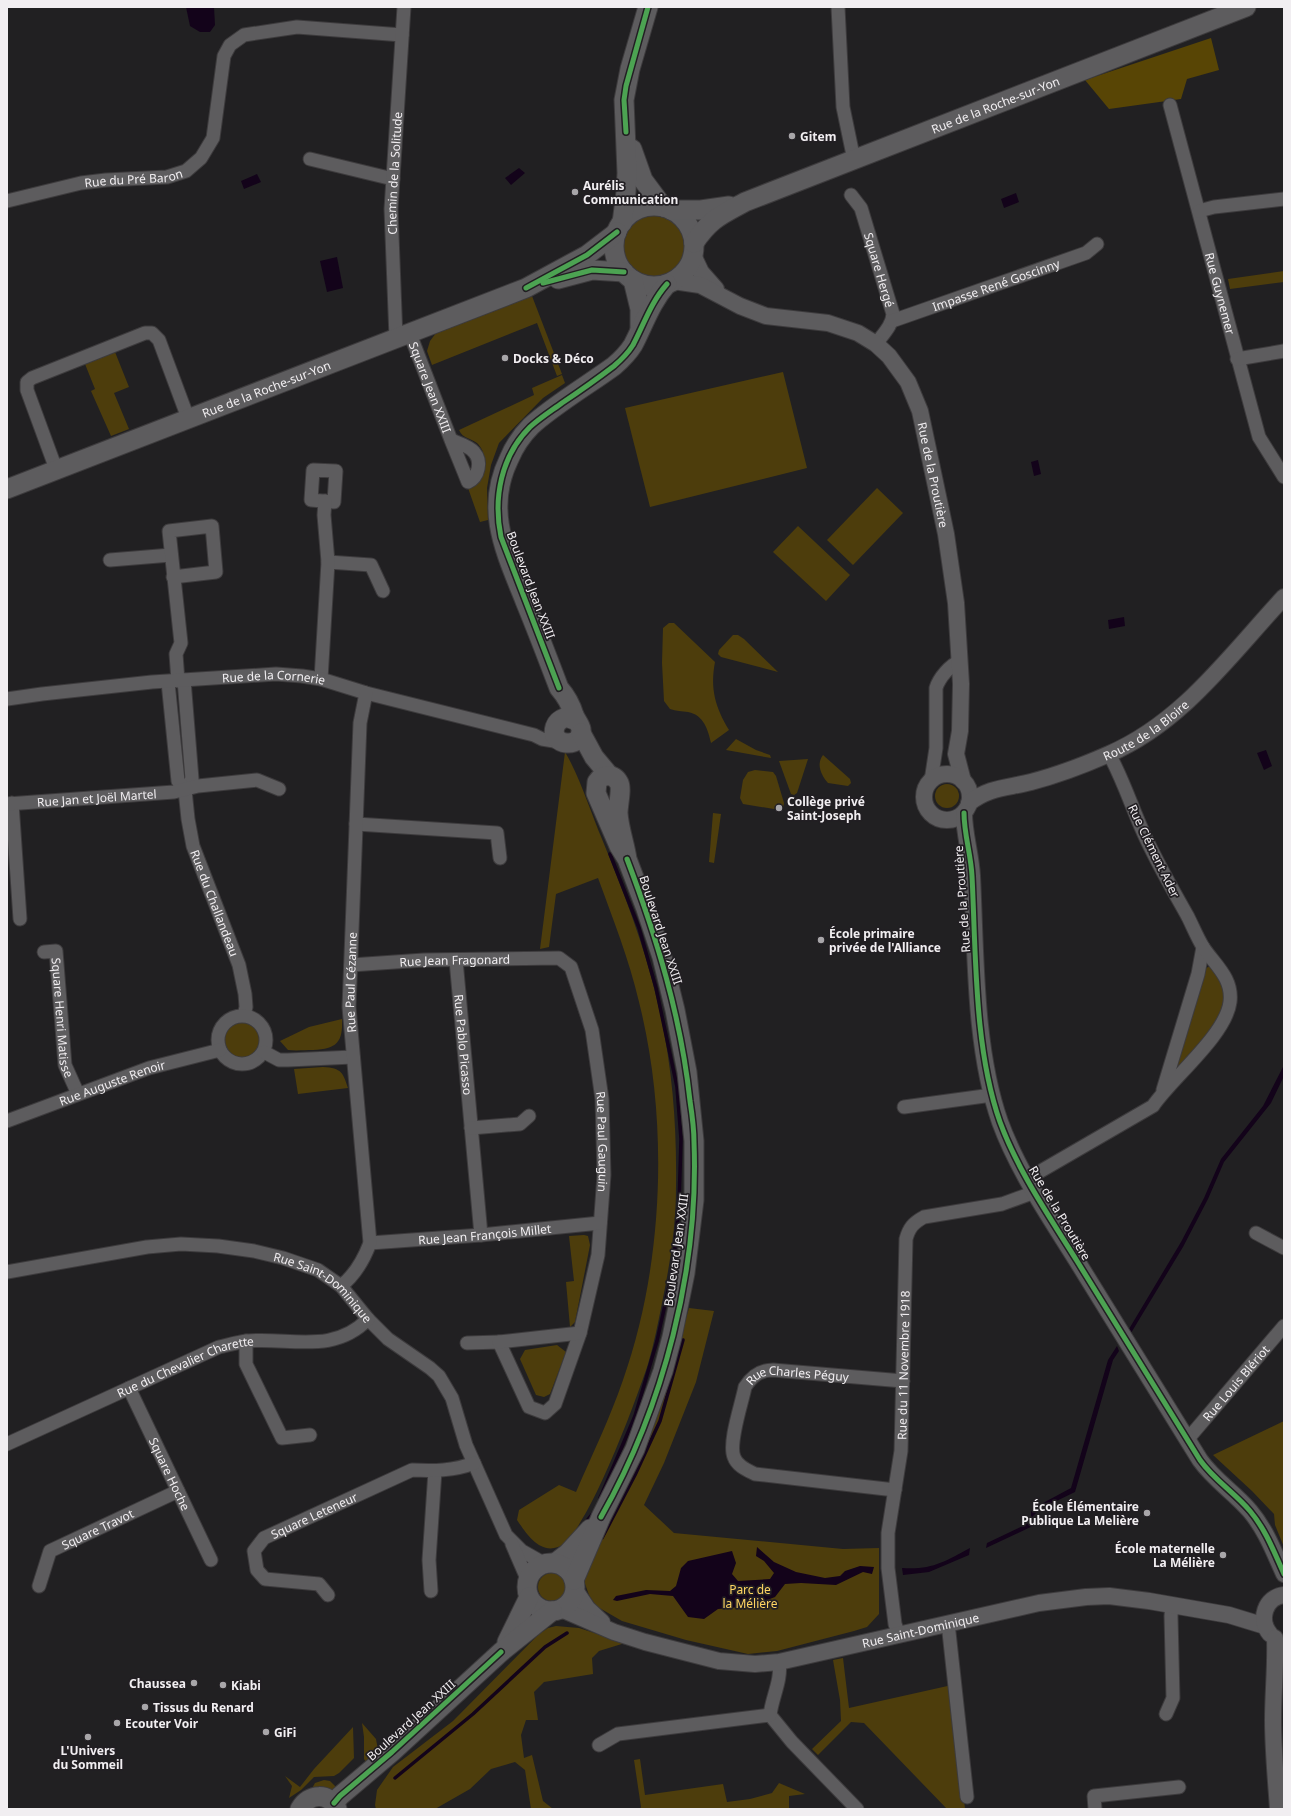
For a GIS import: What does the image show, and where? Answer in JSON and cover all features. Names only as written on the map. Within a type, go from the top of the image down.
[{"type":"main road","points":[[640,330],[640,309],[628,276],[618,263],[614,242],[619,228],[626,192],[626,132],[624,100],[626,86],[648,7]]},
{"type":"main road","name":"Rue de la Roche-sur-Yon","points":[[667,208],[716,209],[745,202],[1246,7]]},
{"type":"main road","points":[[626,132],[643,180],[667,208]]},
{"type":"main road","name":"Rue de la Roche-sur-Yon","points":[[694,249],[705,227],[712,221],[745,202]]},
{"type":"main road","points":[[619,228],[636,211],[654,206],[667,208],[678,214],[689,226],[694,249],[686,270],[670,282],[650,286],[628,276]]},
{"type":"main road","name":"Rue de la Roche-sur-Yon","points":[[526,288],[587,255],[619,228]]},
{"type":"main road","name":"Rue de la Roche-sur-Yon","points":[[7,489],[526,288],[592,270],[628,276]]},
{"type":"main road","name":"Boulevard Jean XXIII","points":[[627,859],[619,846],[601,785],[584,761],[567,731],[565,694],[559,688],[501,537],[497,512],[498,490],[505,465],[514,448],[526,431],[541,418],[614,366],[632,346],[660,293],[670,282]]},
{"type":"main road","name":"Boulevard Jean XXIII","points":[[601,785],[601,798],[609,800],[619,794],[618,814],[627,859],[662,956],[675,1010],[687,1072],[694,1141],[694,1200],[685,1273],[672,1337],[663,1371],[635,1449],[601,1517]]},
{"type":"main road","points":[[501,1652],[518,1622],[534,1570],[568,1553],[601,1517]]},
{"type":"main road","points":[[501,1652],[570,1601],[601,1517]]},
{"type":"main road","points":[[550,1563],[567,1569],[575,1585]]},
{"type":"main road","points":[[529,1589],[532,1602],[541,1609],[557,1610]]},
{"type":"main road","name":"Boulevard Jean XXIII","points":[[336,1806],[340,1796],[392,1752],[501,1652]]},
{"type":"main road","points":[[300,1809],[306,1800],[316,1796],[326,1798],[336,1806]]},
{"type":"street","name":"Chemin de la Solitude","points":[[403,336],[391,208],[404,7]]},
{"type":"street","points":[[838,7],[843,106],[854,160]]},
{"type":"street","name":"Rue du Pré Baron","points":[[7,201],[81,183],[106,180],[167,177],[186,171],[201,158],[213,138],[224,56],[230,46],[244,35],[297,27],[402,35]]},
{"type":"street","name":"Rue Guynemer","points":[[1170,105],[1259,437],[1284,477]]},
{"type":"street","points":[[310,159],[393,179]]},
{"type":"street","name":"Square Hergé","points":[[851,195],[861,208],[892,308],[892,321],[876,344]]},
{"type":"street","points":[[1199,211],[1214,207],[1284,199]]},
{"type":"street","name":"Impasse René Goscinny","points":[[892,321],[1086,253],[1097,244]]},
{"type":"street","points":[[694,249],[706,278],[723,296]]},
{"type":"street","points":[[670,282],[700,285],[723,296]]},
{"type":"street","name":"Rue de la Proutière","points":[[723,296],[740,306],[766,316],[828,323],[858,333],[876,344],[900,368],[915,395],[920,411],[946,534],[956,603],[960,661],[960,731],[956,754],[964,782],[970,794],[966,808],[972,875],[977,989],[982,1034],[992,1095],[1001,1124],[1031,1185],[1187,1440],[1206,1469],[1249,1510],[1260,1523],[1281,1567],[1275,1599],[1265,1610],[1265,1626]]},
{"type":"street","points":[[56,469],[27,390],[27,382],[32,378],[145,333],[152,333],[159,340],[188,418]]},
{"type":"street","name":"Square Jean XXIII","points":[[403,336],[451,440]]},
{"type":"street","points":[[1237,359],[1284,351]]},
{"type":"street","points":[[321,679],[328,562],[324,516],[325,501]]},
{"type":"street","name":"Rue du Challandeau","points":[[173,577],[216,572],[212,526],[169,531],[173,577],[181,643],[176,654],[178,781],[185,790],[193,846],[239,965],[244,983],[246,1007],[244,1015]]},
{"type":"street","points":[[110,560],[171,555]]},
{"type":"street","points":[[328,562],[371,565],[383,592]]},
{"type":"street","name":"Route de la Bloire","points":[[966,808],[987,791],[1038,780],[1065,771],[1109,754],[1135,741],[1153,729],[1220,670],[1284,597]]},
{"type":"street","points":[[936,778],[937,683],[954,664],[960,661]]},
{"type":"street","name":"Rue de la Cornerie","points":[[7,699],[42,694],[177,681],[276,674],[321,679],[366,693],[534,735],[567,731]]},
{"type":"street","name":"Rue Paul Cézanne","points":[[366,693],[360,723],[349,1007],[370,1243]]},
{"type":"street","points":[[936,778],[956,754]]},
{"type":"street","name":"Rue Clément Ader","points":[[1031,1185],[1153,1106],[1162,1093],[1211,1039],[1224,1020],[1230,1002],[1227,984],[1221,968],[1203,947],[1144,835],[1109,754]]},
{"type":"street","points":[[936,778],[955,776],[964,782],[987,791]]},
{"type":"street","name":"Rue de la Proutière","points":[[936,778],[925,791],[925,806],[934,816],[950,826],[969,847]]},
{"type":"street","name":"Rue Jan et Joël Martel","points":[[10,803],[185,790],[198,786],[257,780],[279,789]]},
{"type":"street","points":[[10,803],[20,918]]},
{"type":"street","points":[[942,820],[954,819],[966,808]]},
{"type":"street","points":[[356,824],[497,832],[500,858]]},
{"type":"street","name":"Rue Clément Ader","points":[[1162,1093],[1198,974],[1203,947]]},
{"type":"street","name":"Square Henri Matisse","points":[[44,952],[56,951],[65,1065],[78,1094]]},
{"type":"street","name":"Rue Jean Fragonard","points":[[351,965],[424,960],[559,958]]},
{"type":"street","name":"Rue Paul Gauguin","points":[[499,1342],[529,1408],[545,1413],[555,1404],[580,1333],[598,1255],[604,1175],[602,1099],[592,1030],[571,967],[559,958]]},
{"type":"street","name":"Rue Pablo Picasso","points":[[456,960],[481,1235]]},
{"type":"street","points":[[244,1015],[259,1022],[265,1030],[267,1041],[264,1052],[260,1056],[250,1063],[238,1064],[228,1059],[220,1050],[218,1039],[221,1028],[228,1020],[244,1015]]},
{"type":"street","name":"Rue Auguste Renoir","points":[[7,1121],[149,1068],[220,1050]]},
{"type":"street","points":[[264,1052],[278,1060],[353,1057]]},
{"type":"street","points":[[904,1106],[992,1095]]},
{"type":"street","points":[[471,1128],[520,1124],[529,1116]]},
{"type":"street","name":"Rue du 11 Novembre 1918","points":[[899,1635],[895,1624],[888,1568],[888,1533],[901,1452],[906,1240],[908,1229],[924,1216],[1002,1204],[1031,1185]]},
{"type":"street","name":"Rue Jean François Millet","points":[[370,1243],[481,1235],[600,1223]]},
{"type":"street","points":[[1256,1233],[1284,1248]]},
{"type":"street","points":[[341,1286],[347,1281],[365,1256],[370,1243]]},
{"type":"street","name":"Rue Saint-Dominique","points":[[7,1272],[147,1247],[181,1244],[218,1246],[254,1251],[299,1262],[318,1270],[341,1286],[368,1319],[388,1339],[439,1376],[452,1398],[466,1445],[502,1526],[511,1541],[529,1589]]},
{"type":"street","name":"Rue du Chevalier Charette","points":[[7,1444],[219,1347],[246,1341],[317,1342],[336,1340],[359,1327],[368,1319]]},
{"type":"street","name":"Rue Louis Blériot","points":[[1187,1440],[1284,1326]]},
{"type":"street","points":[[467,1343],[499,1342],[580,1333]]},
{"type":"street","points":[[246,1341],[246,1364],[282,1438],[310,1435]]},
{"type":"street","name":"Rue Charles Péguy","points":[[895,1490],[755,1474],[740,1466],[734,1458],[731,1447],[745,1388],[750,1379],[758,1372],[774,1370],[903,1381]]},
{"type":"street","name":"Square Hoche","points":[[129,1388],[211,1560]]},
{"type":"street","name":"Square Leteneur","points":[[328,1595],[319,1584],[265,1579],[257,1570],[254,1551],[264,1538],[412,1470],[435,1471],[462,1467],[474,1463]]},
{"type":"street","points":[[431,1591],[429,1560],[435,1471]]},
{"type":"street","name":"Square Travot","points":[[39,1586],[50,1551],[178,1491]]},
{"type":"street","name":"Rue Saint-Dominique","points":[[511,1541],[522,1551],[550,1563]]},
{"type":"street","name":"Rue Saint-Dominique","points":[[575,1585],[595,1617],[614,1632]]},
{"type":"street","name":"Rue Saint-Dominique","points":[[557,1610],[645,1642],[719,1661],[755,1664],[779,1662],[1039,1603],[1086,1597],[1133,1598],[1230,1615],[1265,1626]]},
{"type":"street","name":"Rue Saint-Dominique","points":[[1230,1615],[1254,1609],[1275,1599]]},
{"type":"street","points":[[1166,1714],[1173,1698],[1172,1605]]},
{"type":"street","points":[[948,1624],[967,1797]]},
{"type":"street","points":[[1265,1626],[1280,1639],[1273,1686],[1273,1722],[1278,1809]]},
{"type":"street","points":[[1276,1671],[1284,1657]]},
{"type":"street","points":[[779,1662],[776,1690],[771,1704],[770,1714],[792,1742],[857,1809]]},
{"type":"street","points":[[600,1745],[618,1734],[770,1714]]},
{"type":"street","points":[[1095,1809],[1094,1796],[1179,1787]]},
{"type":"green space","points":[[653,214],[671,220],[679,228],[685,246],[679,264],[671,272],[653,278],[635,272],[627,264],[621,246],[627,228],[635,220]]},
{"type":"green space","points":[[1284,271],[1284,282],[1230,289],[1228,279]]},
{"type":"green space","points":[[532,296],[562,374],[557,376],[537,323],[432,365],[427,351],[430,341],[436,333]]},
{"type":"green space","points":[[115,352],[129,387],[114,393],[129,429],[111,436],[91,391],[95,389],[85,364]]},
{"type":"green space","points":[[783,372],[807,468],[650,507],[625,408]]},
{"type":"green space","points":[[562,375],[565,383],[543,398],[499,443],[491,465],[487,488],[488,520],[480,522],[468,488],[482,467],[484,455],[482,449],[475,441],[465,437],[459,430],[534,395],[532,388]]},
{"type":"green space","points":[[877,488],[903,513],[853,565],[827,540]]},
{"type":"green space","points":[[798,526],[850,575],[826,601],[773,552]]},
{"type":"green space","points":[[669,623],[674,623],[715,662],[713,680],[715,697],[720,713],[729,730],[711,743],[707,728],[698,716],[688,712],[670,709],[664,701],[662,663],[663,628]]},
{"type":"green space","points":[[733,635],[738,635],[744,639],[778,672],[721,657],[718,654],[719,650]]},
{"type":"green space","points":[[736,739],[756,750],[770,755],[771,758],[726,750]]},
{"type":"green space","points":[[565,752],[580,783],[625,898],[652,979],[670,1069],[676,1140],[676,1202],[674,1231],[668,1274],[654,1341],[648,1364],[623,1433],[610,1464],[582,1519],[569,1538],[558,1547],[545,1548],[529,1536],[517,1520],[519,1510],[559,1485],[576,1492],[601,1436],[623,1380],[637,1335],[647,1289],[654,1241],[658,1192],[658,1143],[655,1095],[649,1048],[630,970],[598,878],[556,894],[549,947],[540,949]]},
{"type":"green space","points":[[823,755],[850,779],[851,783],[848,786],[828,783],[823,777],[820,769],[820,762]]},
{"type":"green space","points":[[808,759],[797,793],[794,795],[791,794],[779,761]]},
{"type":"green space","points":[[755,770],[773,772],[776,776],[784,803],[783,808],[780,810],[743,804],[740,798],[743,780],[748,772]]},
{"type":"green space","points":[[947,784],[952,785],[958,791],[958,801],[952,807],[947,808],[942,807],[936,801],[935,796],[936,791],[942,785]]},
{"type":"green space","points":[[713,813],[721,814],[714,863],[709,862]]},
{"type":"green space","points":[[1208,967],[1213,967],[1223,983],[1225,1002],[1221,1016],[1182,1066],[1178,1066],[1176,1062],[1204,970]]},
{"type":"green space","points":[[342,1019],[340,1039],[333,1046],[328,1048],[313,1050],[288,1050],[280,1041],[309,1027]]},
{"type":"green space","points":[[238,1020],[246,1020],[256,1025],[260,1032],[260,1046],[256,1053],[246,1058],[238,1058],[228,1053],[226,1050],[223,1043],[223,1035],[228,1025],[231,1023]]},
{"type":"green space","points":[[323,1067],[341,1072],[348,1088],[298,1094],[294,1069]]},
{"type":"green space","points":[[569,1236],[588,1236],[590,1245],[575,1322],[570,1327],[566,1282],[574,1281]]},
{"type":"green space","name":"Parc de la Mélière","points":[[689,1308],[714,1311],[696,1382],[664,1463],[644,1505],[674,1533],[843,1549],[879,1548],[879,1614],[867,1627],[777,1651],[748,1654],[686,1640],[622,1621],[596,1606],[589,1595],[584,1581],[584,1565],[669,1378]]},
{"type":"green space","points":[[557,1345],[566,1352],[550,1394],[544,1397],[536,1395],[520,1359],[525,1350]]},
{"type":"green space","points":[[1284,1421],[1284,1547],[1275,1525],[1274,1514],[1252,1491],[1213,1455]]},
{"type":"green space","points":[[552,1573],[562,1577],[566,1587],[562,1597],[552,1601],[542,1597],[538,1587],[542,1577]]},
{"type":"green space","points":[[556,1626],[579,1628],[625,1643],[599,1651],[592,1658],[593,1674],[544,1682],[534,1692],[538,1720],[526,1720],[521,1735],[524,1758],[532,1755],[543,1801],[553,1809],[531,1809],[525,1770],[515,1762],[491,1769],[470,1789],[435,1809],[376,1809],[375,1805],[377,1790],[393,1767],[453,1721],[539,1634],[548,1628]]},
{"type":"green space","points":[[843,1658],[849,1708],[952,1685],[965,1809],[947,1809],[864,1723],[851,1722],[818,1755],[812,1749],[841,1721],[840,1700],[833,1660]]},
{"type":"green space","points":[[362,1723],[376,1739],[378,1750],[366,1762],[364,1759],[364,1737]]},
{"type":"green space","points":[[353,1727],[354,1758],[339,1773],[334,1776],[314,1777],[301,1790],[289,1798],[292,1786],[285,1776],[300,1787],[314,1769]]},
{"type":"green space","points":[[640,1759],[645,1795],[723,1784],[727,1802],[750,1799],[772,1793],[779,1783],[805,1794],[789,1796],[789,1809],[640,1809],[641,1807],[634,1760]]},
{"type":"green space","points":[[324,1780],[330,1781],[337,1788],[330,1790],[311,1790],[315,1783]]},
{"type":"shaded area","points":[[186,7],[214,7],[215,25],[210,32],[200,32],[190,26]]},
{"type":"shaded area","points":[[1211,38],[1219,70],[1187,79],[1181,99],[1109,109],[1085,80]]},
{"type":"shaded area","points":[[519,168],[525,173],[511,185],[505,178]]},
{"type":"shaded area","points":[[257,174],[261,182],[244,189],[241,181]]},
{"type":"shaded area","points":[[1016,193],[1019,202],[1004,208],[1001,199]]},
{"type":"shaded area","points":[[337,257],[343,288],[327,292],[320,261]]},
{"type":"shaded area","points":[[1038,460],[1041,474],[1034,476],[1031,462]]},
{"type":"shaded area","points":[[1124,617],[1125,626],[1109,629],[1108,620]]},
{"type":"shaded area","points":[[1266,750],[1272,766],[1264,770],[1257,753]]},
{"type":"shaded area","points":[[1284,1065],[1284,1076],[1271,1103],[1224,1162],[1208,1199],[1183,1247],[1131,1333],[1131,1336],[1127,1330],[1181,1242],[1204,1198],[1221,1159],[1263,1106]]},
{"type":"shaded area","points":[[1117,1346],[1119,1351],[1113,1360],[1075,1492],[1040,1509],[1033,1516],[1037,1524],[986,1548],[987,1543],[1031,1522],[1031,1511],[1071,1488],[1108,1360]]},
{"type":"shaded area","points":[[757,1547],[774,1562],[796,1572],[825,1578],[840,1576],[845,1571],[860,1566],[874,1567],[872,1574],[863,1572],[836,1585],[801,1583],[785,1584],[775,1597],[751,1606],[718,1609],[704,1619],[688,1617],[673,1596],[650,1594],[617,1601],[613,1600],[616,1596],[646,1590],[670,1591],[676,1586],[681,1568],[688,1561],[732,1551],[736,1563],[732,1574],[738,1581],[770,1579],[774,1573],[764,1561],[756,1556]]},
{"type":"shaded area","points":[[970,1548],[969,1555],[929,1572],[903,1575],[902,1568],[922,1568],[938,1564]]},
{"type":"waterway","points":[[600,1498],[635,1416],[657,1341],[673,1268],[679,1205],[681,1139],[677,1087],[656,988],[639,928],[610,854]]},
{"type":"waterway","points":[[602,1538],[635,1475],[660,1421],[683,1340]]},
{"type":"waterway","points":[[585,1523],[594,1512]]},
{"type":"waterway","points":[[395,1778],[473,1714],[545,1647],[567,1633]]},
{"type":"cycle path","points":[[626,132],[624,100],[626,86],[648,7]]},
{"type":"cycle path","points":[[526,288],[587,255],[617,232]]},
{"type":"cycle path","points":[[543,283],[592,270],[624,272]]},
{"type":"cycle path","points":[[559,688],[501,537],[498,507],[502,478],[512,451],[520,438],[530,427],[614,366],[627,354],[652,306],[667,284]]},
{"type":"cycle path","points":[[964,813],[972,876],[978,1000],[985,1063],[991,1093],[1007,1140],[1025,1176],[1045,1210],[1200,1460],[1256,1518],[1269,1541],[1284,1574]]},
{"type":"cycle path","points":[[601,1517],[623,1474],[643,1429],[673,1336],[683,1287],[690,1239],[694,1190],[693,1126],[681,1039],[658,948],[627,859]]},
{"type":"cycle path","points":[[334,1803],[501,1652]]},
{"type":"place","name":"Gitem","points":[[792,136]]},
{"type":"place","name":"Aurélis Communication","points":[[575,192]]},
{"type":"place","name":"Docks & Déco","points":[[505,358]]},
{"type":"place","name":"Collège privé Saint-Joseph","points":[[779,808]]},
{"type":"place","name":"École primaire privée de l'Alliance","points":[[821,940]]},
{"type":"place","name":"École Élémentaire Publique La Melière","points":[[1147,1513]]},
{"type":"place","name":"École maternelle La Mélière","points":[[1223,1555]]},
{"type":"place","name":"Chaussea","points":[[194,1683]]},
{"type":"place","name":"Kiabi","points":[[223,1685]]},
{"type":"place","name":"Tissus du Renard","points":[[145,1707]]},
{"type":"place","name":"Ecouter Voir","points":[[117,1723]]},
{"type":"place","name":"GiFi","points":[[266,1732]]},
{"type":"place","name":"L'Univers du Sommeil","points":[[88,1737]]}]
